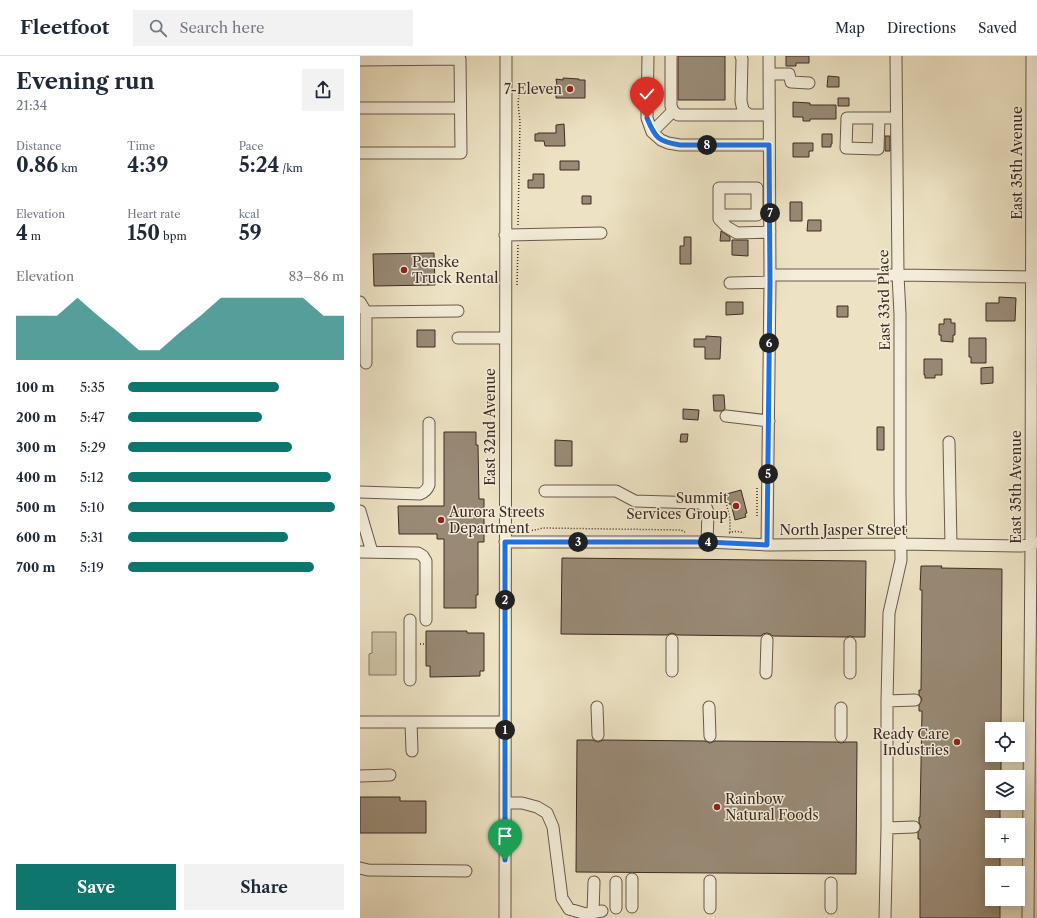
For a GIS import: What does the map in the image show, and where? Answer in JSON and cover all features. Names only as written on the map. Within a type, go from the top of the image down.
[{"type":"street","name":"East 32nd Avenue","points":[[505,918],[506,56]]},
{"type":"street","points":[[648,56],[647,118],[652,132],[661,140],[680,145],[769,145]]},
{"type":"street","points":[[671,56],[671,106],[673,111],[678,115],[769,115]]},
{"type":"street","points":[[741,56],[743,110],[748,114]]},
{"type":"street","points":[[767,545],[770,278],[769,56]]},
{"type":"street","name":"East 33rd Place","points":[[885,918],[889,613],[900,560],[900,314],[898,275],[896,56]]},
{"type":"street","name":"East 35th Avenue","points":[[1028,918],[1033,811],[1035,277],[1032,56]]},
{"type":"street","points":[[360,60],[460,59],[460,153],[360,153]]},
{"type":"street","points":[[769,74],[789,74],[791,82],[809,82]]},
{"type":"street","points":[[360,108],[460,108]]},
{"type":"street","points":[[652,132],[673,111]]},
{"type":"street","points":[[879,118],[896,118]]},
{"type":"street","points":[[719,215],[719,219],[727,227],[737,233],[770,232]]},
{"type":"street","points":[[505,234],[601,233]]},
{"type":"street","points":[[730,283],[770,278],[898,275],[1035,277]]},
{"type":"street","points":[[360,302],[366,312],[366,363]]},
{"type":"street","points":[[366,312],[458,311]]},
{"type":"street","points":[[458,338],[505,338]]},
{"type":"street","points":[[726,416],[769,421]]},
{"type":"street","points":[[360,492],[420,494],[427,489],[429,485],[429,423]]},
{"type":"street","points":[[949,442],[951,545]]},
{"type":"street","points":[[545,491],[616,491],[635,501],[700,503],[706,507],[708,512],[707,542]]},
{"type":"street","points":[[360,511],[372,552]]},
{"type":"street","name":"North Jasper Street","points":[[505,542],[707,542],[767,545],[900,544],[1022,546],[1034,543]]},
{"type":"street","points":[[360,552],[418,553],[423,556],[426,561],[426,620]]},
{"type":"street","points":[[410,620],[410,680]]},
{"type":"street","points":[[672,640],[672,671]]},
{"type":"street","points":[[766,673],[767,640]]},
{"type":"street","points":[[850,643],[850,673]]},
{"type":"street","points":[[887,701],[915,700]]},
{"type":"street","points":[[597,707],[598,735]]},
{"type":"street","points":[[709,707],[710,736]]},
{"type":"street","points":[[841,708],[841,736]]},
{"type":"street","points":[[360,722],[505,722]]},
{"type":"street","points":[[411,722],[412,751]]},
{"type":"street","points":[[360,776],[390,775]]},
{"type":"street","points":[[505,803],[522,803],[537,807],[547,813],[553,827],[562,898],[569,909],[586,914],[597,912],[594,882]]},
{"type":"street","points":[[887,828],[914,828]]},
{"type":"street","points":[[360,868],[368,870],[466,871]]},
{"type":"street","points":[[632,879],[632,907]]},
{"type":"street","points":[[710,881],[710,908]]},
{"type":"street","points":[[616,882],[616,908]]},
{"type":"street","points":[[831,883],[831,908]]},
{"type":"path","points":[[518,285],[519,95]]},
{"type":"path","points":[[757,486],[757,519]]},
{"type":"path","points":[[726,502],[730,519],[730,533],[740,532],[747,534]]},
{"type":"path","points":[[520,530],[532,531],[543,528],[681,530],[690,534]]},
{"type":"shaded area","points":[[372,632],[396,632],[396,675],[369,675],[369,654],[372,653]]},
{"type":"building","points":[[678,56],[725,56],[725,100],[678,100]]},
{"type":"building","points":[[786,56],[809,56],[809,63],[796,63],[796,66],[786,66]]},
{"type":"building","points":[[828,76],[839,77],[839,87],[827,87]]},
{"type":"building","name":"7-Eleven","points":[[563,78],[585,80],[585,98],[556,98],[556,79],[563,80]]},
{"type":"building","points":[[838,98],[849,98],[849,106],[838,106]]},
{"type":"building","points":[[793,102],[810,103],[810,105],[836,105],[836,119],[810,119],[810,121],[803,121],[803,117],[793,117]]},
{"type":"building","points":[[564,124],[565,146],[545,146],[544,141],[535,141],[535,134],[556,133],[556,125]]},
{"type":"building","points":[[822,134],[832,134],[831,147],[822,147]]},
{"type":"building","points":[[885,136],[890,136],[890,151],[885,151]]},
{"type":"building","points":[[793,143],[813,143],[813,151],[809,151],[809,157],[793,157]]},
{"type":"building","points":[[560,161],[579,161],[579,170],[560,170]]},
{"type":"building","points":[[533,174],[544,174],[544,188],[528,188],[528,180],[533,180]]},
{"type":"building","points":[[582,196],[591,196],[591,204],[582,204]]},
{"type":"building","points":[[790,202],[802,202],[802,221],[790,221]]},
{"type":"building","points":[[808,220],[821,220],[821,231],[807,231]]},
{"type":"building","points":[[721,231],[730,237],[730,241],[720,241]]},
{"type":"building","points":[[684,237],[691,237],[691,264],[680,264],[680,246],[684,246]]},
{"type":"building","points":[[732,240],[748,240],[748,256],[732,255]]},
{"type":"building","name":"Penske Truck Rental","points":[[434,253],[435,285],[374,286],[373,254]]},
{"type":"building","points":[[999,297],[1016,298],[1015,321],[986,321],[986,303],[999,303]]},
{"type":"building","points":[[726,302],[743,302],[743,314],[726,315]]},
{"type":"building","points":[[837,306],[848,306],[848,317],[837,317]]},
{"type":"building","points":[[944,319],[951,319],[951,323],[955,323],[955,335],[953,335],[953,342],[941,341],[941,335],[939,335],[939,324],[944,324]]},
{"type":"building","points":[[417,330],[435,330],[435,347],[417,347]]},
{"type":"building","points":[[706,336],[721,337],[720,359],[705,359],[705,347],[694,347],[694,339],[706,339]]},
{"type":"building","points":[[969,338],[986,338],[986,363],[971,363],[971,357],[969,357]]},
{"type":"building","points":[[924,359],[942,359],[942,375],[935,375],[935,378],[925,378]]},
{"type":"building","points":[[993,367],[993,383],[981,384],[981,368]]},
{"type":"building","points":[[713,395],[724,395],[725,409],[722,411],[714,411]]},
{"type":"building","points":[[683,409],[699,410],[698,420],[683,419]]},
{"type":"building","points":[[877,427],[884,427],[884,450],[877,450]]},
{"type":"building","name":"Aurora Streets Department","points":[[444,432],[476,432],[476,445],[478,445],[479,499],[484,499],[484,542],[478,542],[478,595],[476,595],[476,608],[444,608],[444,539],[437,539],[437,534],[399,534],[398,506],[444,506]]},
{"type":"building","points":[[681,434],[688,434],[687,442],[680,442]]},
{"type":"building","points":[[555,440],[572,441],[572,466],[555,466]]},
{"type":"building","points":[[741,490],[747,513],[745,514],[746,517],[735,520],[731,504],[729,504],[728,500],[725,501],[723,495]]},
{"type":"building","points":[[562,558],[866,561],[865,637],[773,636],[767,633],[761,636],[677,635],[672,633],[667,635],[561,634]]},
{"type":"building","name":"Ready Care Industries","points":[[921,566],[942,566],[941,568],[1002,569],[1001,722],[985,722],[985,762],[1001,762],[1001,770],[985,770],[985,810],[1000,810],[1000,818],[985,818],[985,858],[1000,858],[1000,866],[985,866],[985,906],[1000,906],[1000,918],[920,918],[920,839],[918,839],[918,832],[921,827],[919,817],[922,711],[919,711],[919,705],[922,700],[919,695],[919,690],[921,690],[922,590],[920,590]]},
{"type":"building","points":[[426,631],[467,631],[467,633],[484,633],[484,671],[480,671],[480,676],[430,677],[430,666],[426,666]]},
{"type":"building","name":"Rainbow Natural Foods","points":[[577,740],[593,740],[598,742],[603,740],[705,741],[710,743],[715,741],[857,742],[856,874],[576,872]]},
{"type":"building","points":[[360,797],[400,797],[400,801],[426,801],[426,833],[360,833]]},
{"type":"place","name":"7-Eleven","points":[[570,89]]},
{"type":"place","name":"Penske Truck Rental","points":[[404,270]]},
{"type":"place","name":"Summit Services Group","points":[[736,506]]},
{"type":"place","name":"Aurora Streets Department","points":[[441,520]]},
{"type":"place","name":"Ready Care Industries","points":[[957,742]]},
{"type":"place","name":"Rainbow Natural Foods","points":[[717,807]]},
{"type":"route","points":[[505,860],[505,542],[707,542],[767,545],[770,282],[769,145],[680,145],[668,143],[661,140],[652,132],[647,118]]}]
